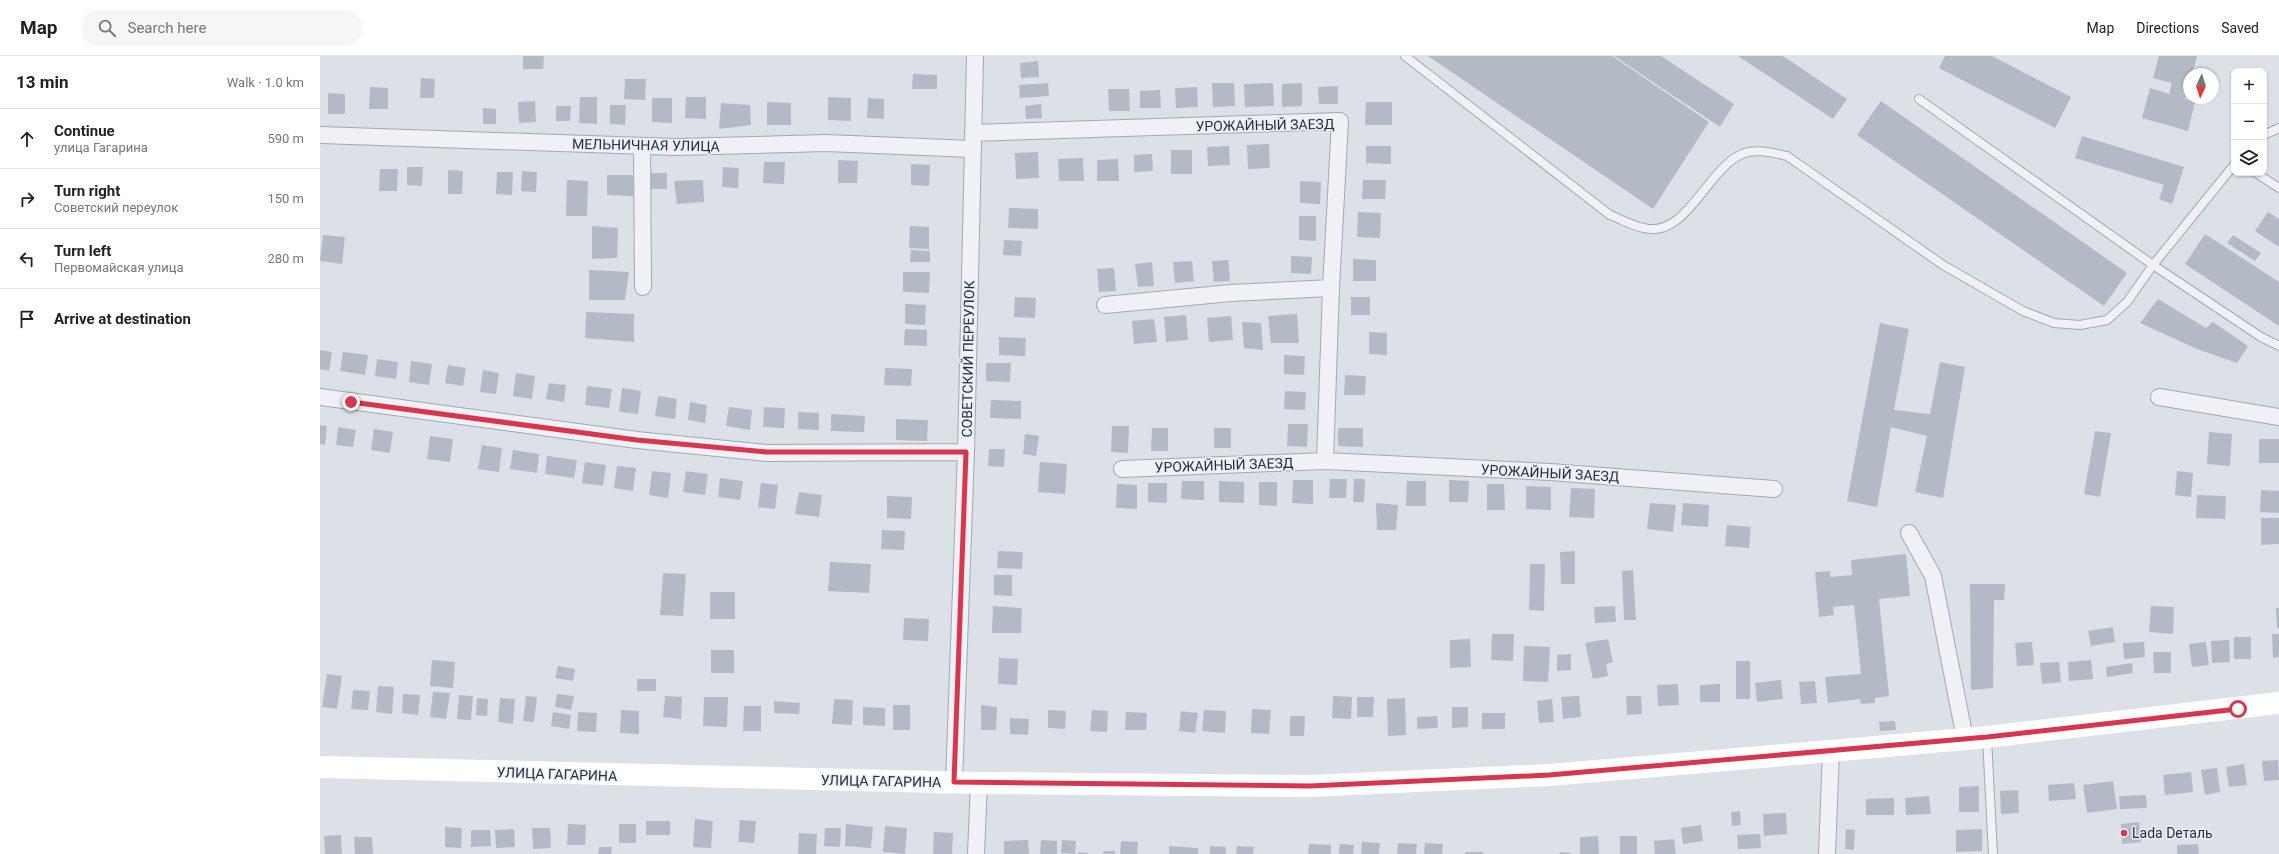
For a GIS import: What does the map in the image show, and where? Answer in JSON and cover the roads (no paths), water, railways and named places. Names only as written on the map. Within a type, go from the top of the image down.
[{"type":"main road","name":"УЛИЦА ГАГАРИНА","points":[[320,767],[979,783],[1310,786],[1549,775],[1831,752],[1987,737],[2279,704]]},
{"type":"street","name":"СОВЕТСКИЙ ПЕРЕУЛОК","points":[[954,782],[966,452],[975,56]]},
{"type":"street","name":"УРОЖАЙНЫЙ ЗАЕЗД","points":[[972,141],[1340,121],[1331,288],[1325,461]]},
{"type":"street","name":"МЕЛЬНИЧНАЯ УЛИЦА","points":[[320,135],[676,147],[972,141]]},
{"type":"street","points":[[642,146],[643,287]]},
{"type":"street","points":[[1105,305],[1231,293],[1331,288]]},
{"type":"street","points":[[320,397],[637,440],[766,452],[966,452]]},
{"type":"street","points":[[2159,397],[2279,417]]},
{"type":"street","name":"УРОЖАЙНЫЙ ЗАЕЗД","points":[[1122,469],[1325,461],[1550,472],[1774,489]]},
{"type":"street","points":[[1909,533],[1934,576],[1965,739]]},
{"type":"street","points":[[1827,854],[1831,752]]},
{"type":"street","points":[[976,854],[979,783]]},
{"type":"lane","points":[[1405,56],[1610,215],[1645,229],[1663,228],[1678,220],[1724,165],[1743,153],[1764,151],[1787,156],[1943,265],[2023,311],[2054,323],[2080,325],[2107,320],[2127,302],[2153,265],[2231,169]]},
{"type":"lane","points":[[1919,99],[2153,265],[2261,337],[2279,346]]},
{"type":"lane","points":[[2267,134],[2279,128]]},
{"type":"lane","points":[[2261,176],[2279,188]]},
{"type":"lane","points":[[1987,737],[1993,854]]},
{"type":"place","name":"Lada Dеталь","points":[[2124,833]]}]
